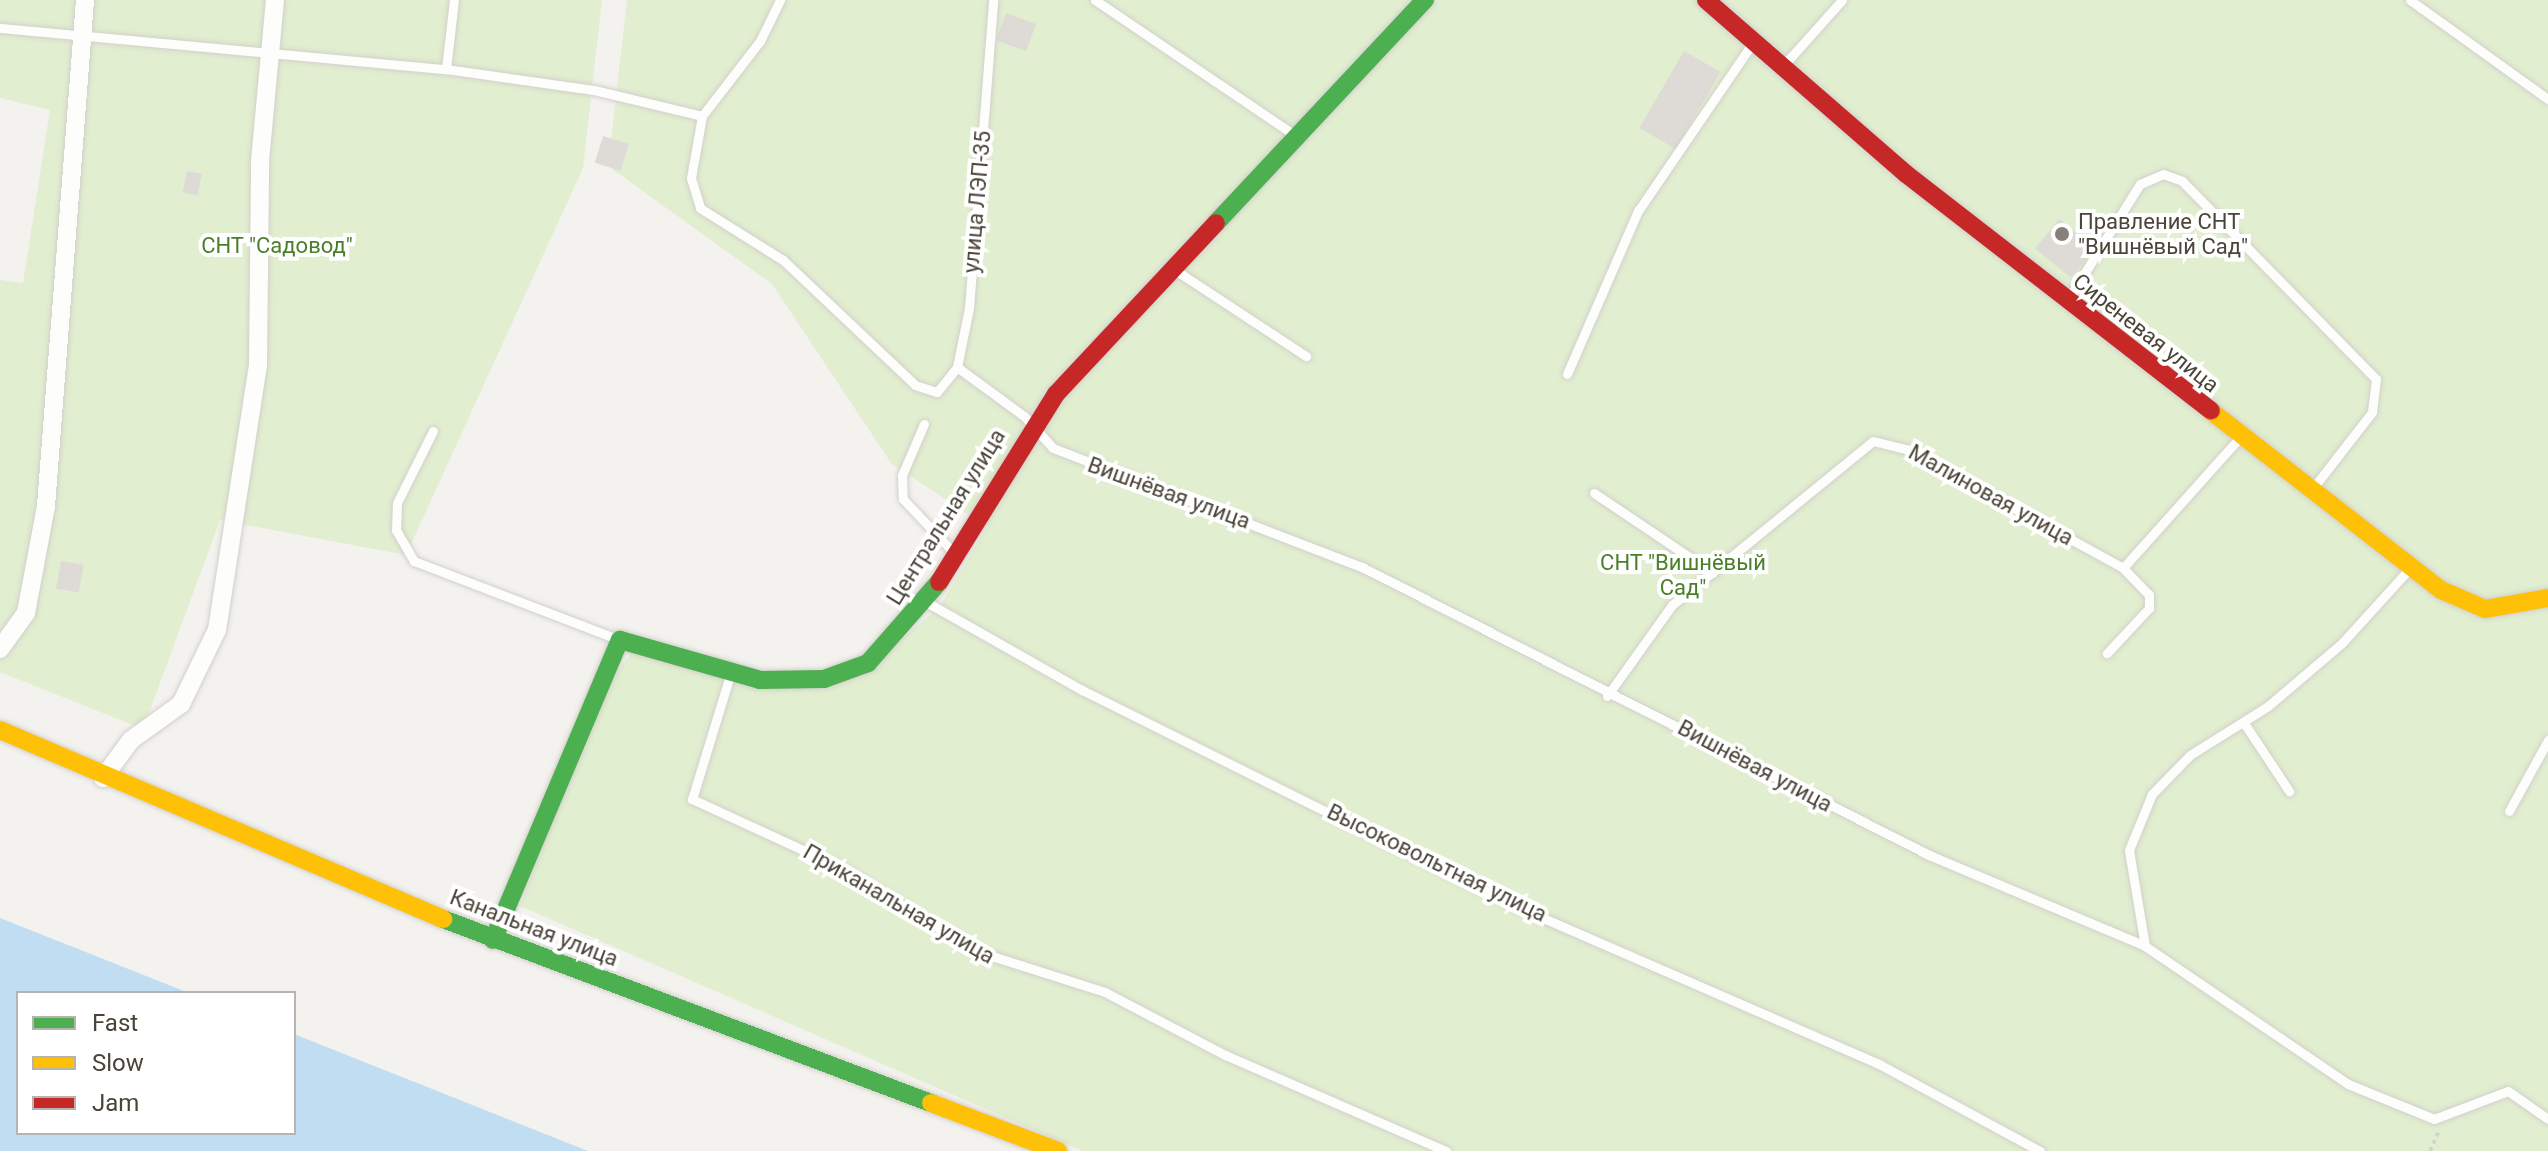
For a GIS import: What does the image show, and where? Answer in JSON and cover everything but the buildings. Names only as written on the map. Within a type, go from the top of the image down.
[{"type":"street","points":[[0,649],[26,613],[46,506],[85,0]]},
{"type":"street","points":[[103,778],[131,740],[181,704],[217,630],[258,364],[260,161],[275,0]]},
{"type":"street","name":"Центральная улица","points":[[620,640],[730,675],[790,682],[851,674],[926,602],[1032,426],[1172,268],[1425,0]]},
{"type":"street","name":"Сиреневая улица","points":[[1706,0],[2066,302],[2410,568],[2470,606],[2548,598]]},
{"type":"street","points":[[493,940],[620,640]]},
{"type":"street","name":"Канальная улица","points":[[0,730],[103,778],[493,940],[1058,1151]]},
{"type":"lane","points":[[446,69],[454,0]]},
{"type":"lane","points":[[780,0],[760,41],[702,116],[691,178],[700,208],[783,260],[915,385],[932,392],[957,367]]},
{"type":"lane","name":"улица ЛЭП-35","points":[[957,367],[971,294],[988,71],[984,34],[993,0]]},
{"type":"lane","points":[[1095,0],[1297,137]]},
{"type":"lane","points":[[1784,65],[1842,0]]},
{"type":"lane","points":[[2410,0],[2548,99]]},
{"type":"lane","points":[[0,28],[446,69],[594,90],[702,116]]},
{"type":"lane","points":[[1567,374],[1638,211],[1755,40]]},
{"type":"lane","points":[[2066,302],[2140,184],[2163,174],[2182,181],[2376,379],[2372,412],[2310,490]]},
{"type":"lane","points":[[1172,268],[1208,298],[1306,356]]},
{"type":"lane","name":"Вишнёвая улица","points":[[957,367],[1032,426],[1044,443],[1071,457],[1362,567],[1607,696],[1929,855],[2145,946],[2315,1066],[2422,1117],[2449,1119],[2508,1091],[2548,1119]]},
{"type":"lane","points":[[924,424],[902,475],[903,499],[955,554]]},
{"type":"lane","points":[[433,431],[397,503],[396,530],[414,561],[620,640]]},
{"type":"lane","points":[[2123,568],[2241,436]]},
{"type":"lane","name":"Малиновая улица","points":[[1607,696],[1661,617],[1873,441],[1906,449],[2123,568],[2145,590],[2149,608],[2107,653]]},
{"type":"lane","points":[[1594,493],[1713,573]]},
{"type":"lane","points":[[2145,946],[2129,850],[2138,815],[2171,771],[2244,723],[2342,643],[2410,568]]},
{"type":"lane","name":"Высоковольтная улица","points":[[926,602],[1082,690],[1520,908],[1879,1064],[2040,1151]]},
{"type":"lane","name":"Приканальная улица","points":[[730,675],[692,799],[842,868],[976,951],[1105,992],[1225,1055],[1446,1151]]},
{"type":"lane","points":[[2244,723],[2289,791]]},
{"type":"lane","points":[[2509,811],[2548,740]]},
{"type":"green space","name":"СНТ \"Садовод\"","points":[[0,0],[602,0],[583,168],[406,555],[220,520],[143,729],[0,672],[0,280],[23,283],[50,110],[0,98]]},
{"type":"green space","name":"СНТ \"Вишнёвый Сад\"","points":[[627,0],[2548,0],[2548,1151],[1082,1151],[520,906],[602,692],[640,641],[773,680],[858,677],[940,606],[987,527],[891,463],[772,284],[608,166]]},
{"type":"water","points":[[0,918],[184,991],[16,991],[16,1135],[296,1135],[296,1035],[588,1151],[0,1151]]},
{"type":"traffic: fast","points":[[1216,223],[1425,0]]},
{"type":"traffic: fast","points":[[493,940],[620,640],[760,680],[824,679],[868,663],[939,582]]},
{"type":"traffic: fast","points":[[443,919],[931,1103]]},
{"type":"traffic: slow","points":[[2211,411],[2441,590],[2485,609],[2548,598]]},
{"type":"traffic: slow","points":[[0,730],[443,919]]},
{"type":"traffic: slow","points":[[931,1103],[1058,1151]]},
{"type":"traffic: jam","points":[[1706,0],[1906,174],[2211,411]]},
{"type":"traffic: jam","points":[[939,582],[1056,394],[1216,223]]},
{"type":"place","name":"Правление СНТ \"Вишнёвый Сад\"","points":[[2062,234]]}]
